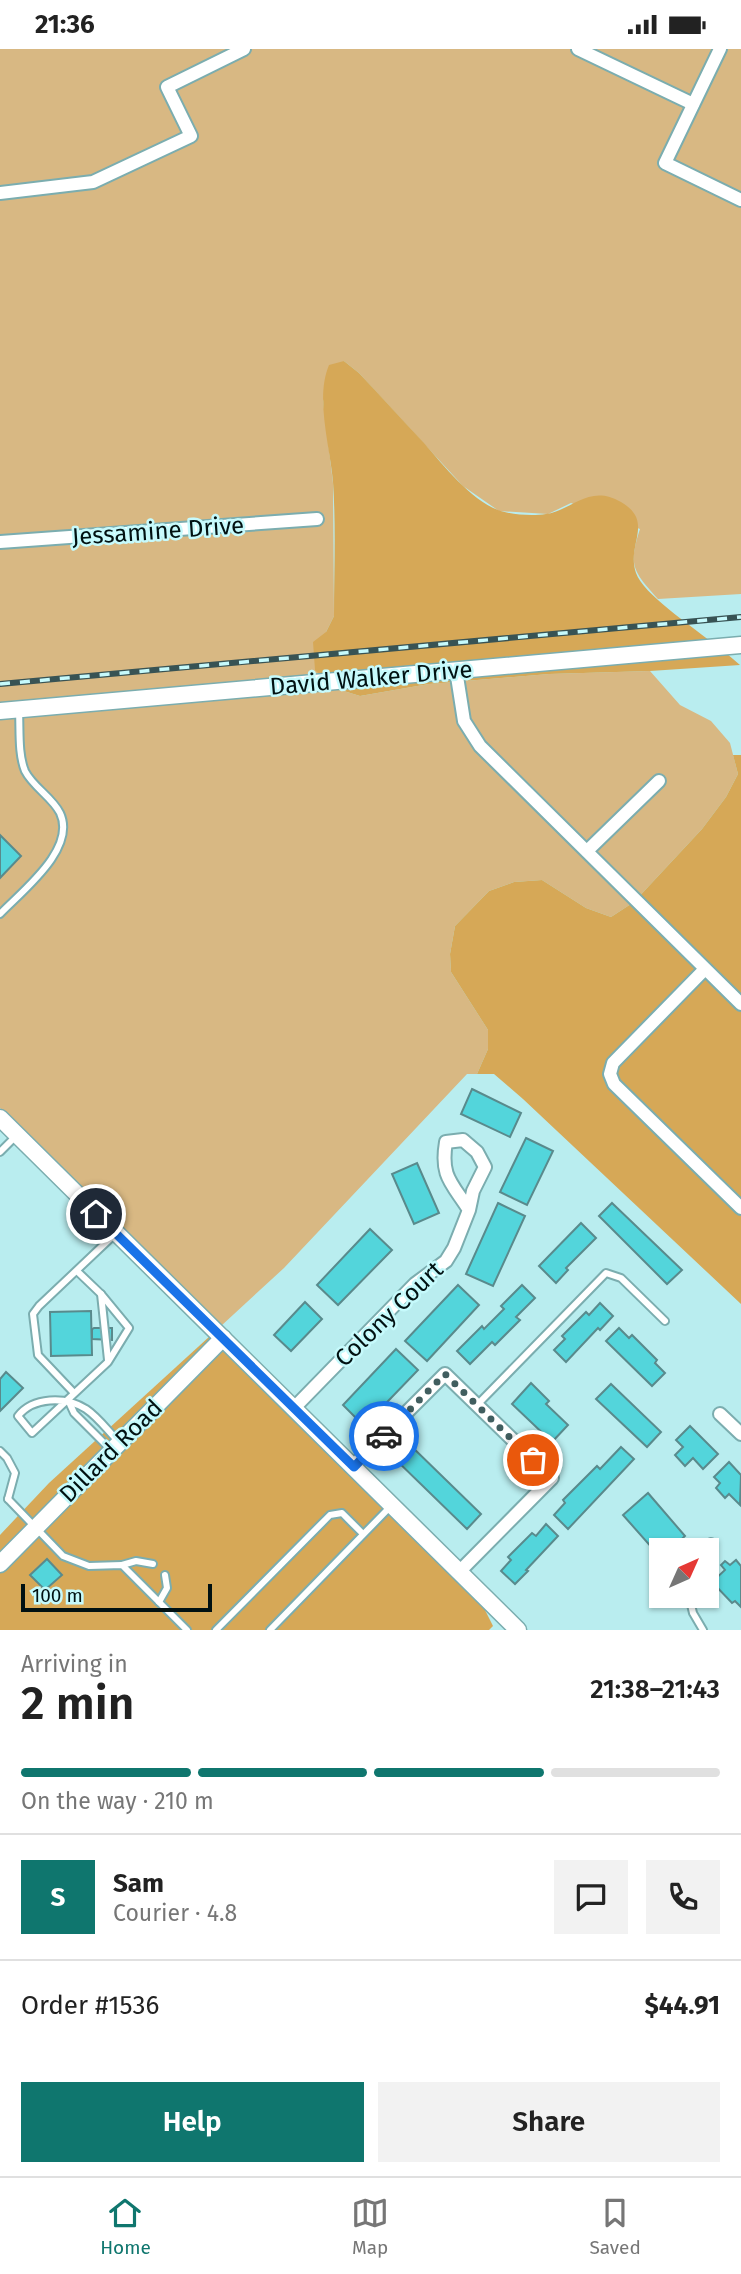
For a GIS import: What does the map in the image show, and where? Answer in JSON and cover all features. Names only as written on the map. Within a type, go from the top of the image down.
[{"type":"street","points":[[0,193],[93,182],[191,136],[167,87],[244,49]]},
{"type":"street","points":[[579,49],[694,104]]},
{"type":"street","points":[[720,49],[665,163],[741,200]]},
{"type":"street","name":"Jessamine Drive","points":[[0,543],[317,519]]},
{"type":"street","name":"David Walker Drive","points":[[0,711],[741,645]]},
{"type":"street","points":[[456,670],[464,721],[480,746],[741,1004]]},
{"type":"street","points":[[587,851],[659,781]]},
{"type":"street","points":[[705,969],[613,1063],[610,1074],[614,1084],[741,1208]]},
{"type":"street","points":[[0,1118],[518,1630]]},
{"type":"street","name":"Colony Court","points":[[294,1408],[415,1283],[446,1261],[469,1210],[473,1191],[485,1167],[477,1152],[463,1140],[446,1142],[443,1158],[450,1185],[469,1210]]},
{"type":"street","name":"Dillard Road","points":[[0,1563],[222,1338]]},
{"type":"street","points":[[354,1467],[445,1374],[552,1478],[459,1572]]},
{"type":"street","points":[[720,1414],[741,1434]]},
{"type":"lane","points":[[0,914],[41,872],[58,850],[64,827],[59,811],[25,771],[18,710]]},
{"type":"lane","points":[[0,1152],[17,1135]]},
{"type":"lane","points":[[74,1393],[38,1355],[33,1314],[39,1305],[116,1233]]},
{"type":"lane","points":[[77,1271],[101,1294],[128,1328],[108,1362],[67,1402],[32,1433],[18,1416],[24,1407],[36,1402],[67,1402],[86,1409],[116,1446]]},
{"type":"lane","points":[[477,1405],[606,1273],[621,1278],[665,1321]]},
{"type":"lane","points":[[101,1294],[108,1362]]},
{"type":"lane","points":[[67,1402],[75,1413],[116,1446]]},
{"type":"lane","points":[[0,1451],[8,1458],[15,1473],[8,1499],[0,1503]]},
{"type":"lane","points":[[8,1499],[64,1556],[76,1563],[89,1566],[122,1565],[136,1561],[153,1564]]},
{"type":"lane","points":[[270,1630],[392,1505]]},
{"type":"lane","points":[[216,1630],[330,1515],[342,1513],[363,1534]]},
{"type":"lane","points":[[122,1565],[187,1630]]},
{"type":"lane","points":[[159,1602],[167,1588],[165,1575]]},
{"type":"lane","points":[[692,1608],[703,1630]]},
{"type":"shaded area","points":[[0,49],[741,49],[741,594],[658,599],[635,567],[634,552],[640,529],[571,503],[548,514],[499,511],[463,486],[359,373],[344,361],[323,401],[333,483],[334,616],[326,632],[321,676],[0,704]]},
{"type":"shaded area","points":[[344,361],[359,373],[458,481],[488,505],[509,513],[541,515],[599,495],[621,502],[636,517],[638,534],[634,562],[640,581],[658,600],[710,641],[321,676],[315,670],[313,642],[326,632],[334,616],[335,549],[333,482],[323,392],[329,365]]},
{"type":"shaded area","points":[[726,653],[740,665],[549,674],[429,684],[360,696],[334,688]]},
{"type":"shaded area","points":[[650,671],[680,705],[711,721],[730,743],[738,774],[726,797],[702,829],[634,902],[611,917],[586,908],[542,880],[514,882],[489,891],[455,926],[450,954],[451,972],[488,1030],[488,1049],[477,1074],[467,1074],[284,1268],[221,1326],[0,1108],[0,718],[334,688],[360,696],[429,684],[549,674]]},
{"type":"shaded area","points":[[733,755],[741,755],[741,1304],[523,1099],[494,1074],[477,1074],[488,1049],[488,1030],[451,972],[450,954],[455,926],[489,891],[514,882],[542,880],[586,908],[611,917],[634,902],[702,829],[726,797],[738,774]]},
{"type":"shaded area","points":[[210,1336],[213,1339],[0,1554],[0,1535],[49,1483]]},
{"type":"shaded area","points":[[222,1348],[483,1606],[493,1626],[489,1630],[0,1630],[0,1573]]},
{"type":"building","points":[[0,835],[21,856],[0,878]]},
{"type":"building","points":[[472,1089],[521,1113],[510,1137],[461,1114]]},
{"type":"building","points":[[526,1138],[553,1151],[527,1205],[500,1192]]},
{"type":"building","points":[[417,1163],[439,1213],[414,1224],[392,1174]]},
{"type":"building","points":[[498,1203],[525,1216],[493,1286],[466,1274]]},
{"type":"building","points":[[612,1203],[682,1270],[667,1284],[599,1216]]},
{"type":"building","points":[[581,1223],[596,1238],[566,1268],[568,1270],[556,1283],[539,1266]]},
{"type":"building","points":[[370,1229],[392,1250],[338,1305],[317,1285]]},
{"type":"building","points":[[458,1285],[479,1305],[427,1361],[405,1341]]},
{"type":"building","points":[[522,1285],[535,1298],[516,1317],[520,1320],[495,1345],[492,1342],[470,1364],[457,1351],[504,1309],[501,1306]]},
{"type":"building","points":[[305,1302],[322,1319],[291,1351],[274,1335]]},
{"type":"building","points":[[600,1303],[613,1316],[566,1362],[554,1350],[565,1339],[562,1336],[586,1312],[589,1315]]},
{"type":"building","points":[[91,1311],[92,1355],[51,1356],[50,1312]]},
{"type":"building","points":[[94,1328],[112,1328],[112,1340],[92,1339]]},
{"type":"building","points":[[619,1328],[629,1338],[632,1335],[657,1360],[655,1363],[665,1373],[652,1386],[606,1341]]},
{"type":"building","points":[[396,1349],[418,1370],[364,1426],[343,1405]]},
{"type":"building","points":[[6,1372],[23,1388],[0,1411],[0,1379]]},
{"type":"building","points":[[531,1383],[549,1401],[546,1404],[568,1425],[552,1442],[512,1404]]},
{"type":"building","points":[[611,1384],[661,1432],[647,1447],[596,1399]]},
{"type":"building","points":[[690,1426],[718,1454],[703,1469],[693,1458],[685,1466],[675,1455],[683,1447],[676,1440]]},
{"type":"building","points":[[407,1442],[481,1514],[467,1529],[393,1457]]},
{"type":"building","points":[[621,1447],[634,1459],[568,1529],[554,1515],[565,1503],[563,1500],[597,1466],[600,1469]]},
{"type":"building","points":[[729,1462],[741,1475],[740,1505],[729,1494],[725,1498],[716,1488],[720,1483],[714,1477]]},
{"type":"building","points":[[648,1493],[685,1536],[649,1538],[649,1544],[623,1515]]},
{"type":"building","points":[[546,1524],[558,1536],[515,1584],[501,1571],[511,1560],[508,1557],[532,1533],[536,1536]]},
{"type":"building","points":[[47,1559],[62,1575],[45,1590],[30,1575]]},
{"type":"building","points":[[736,1560],[741,1566],[741,1607],[735,1601],[732,1603],[719,1589],[719,1576],[725,1570],[721,1565],[725,1561],[730,1565]]},
{"type":"railway","points":[[0,684],[741,617]]},
{"type":"way so far","points":[[384,1436],[445,1374],[533,1460]]},
{"type":"route","points":[[96,1214],[354,1467],[384,1436]]}]
